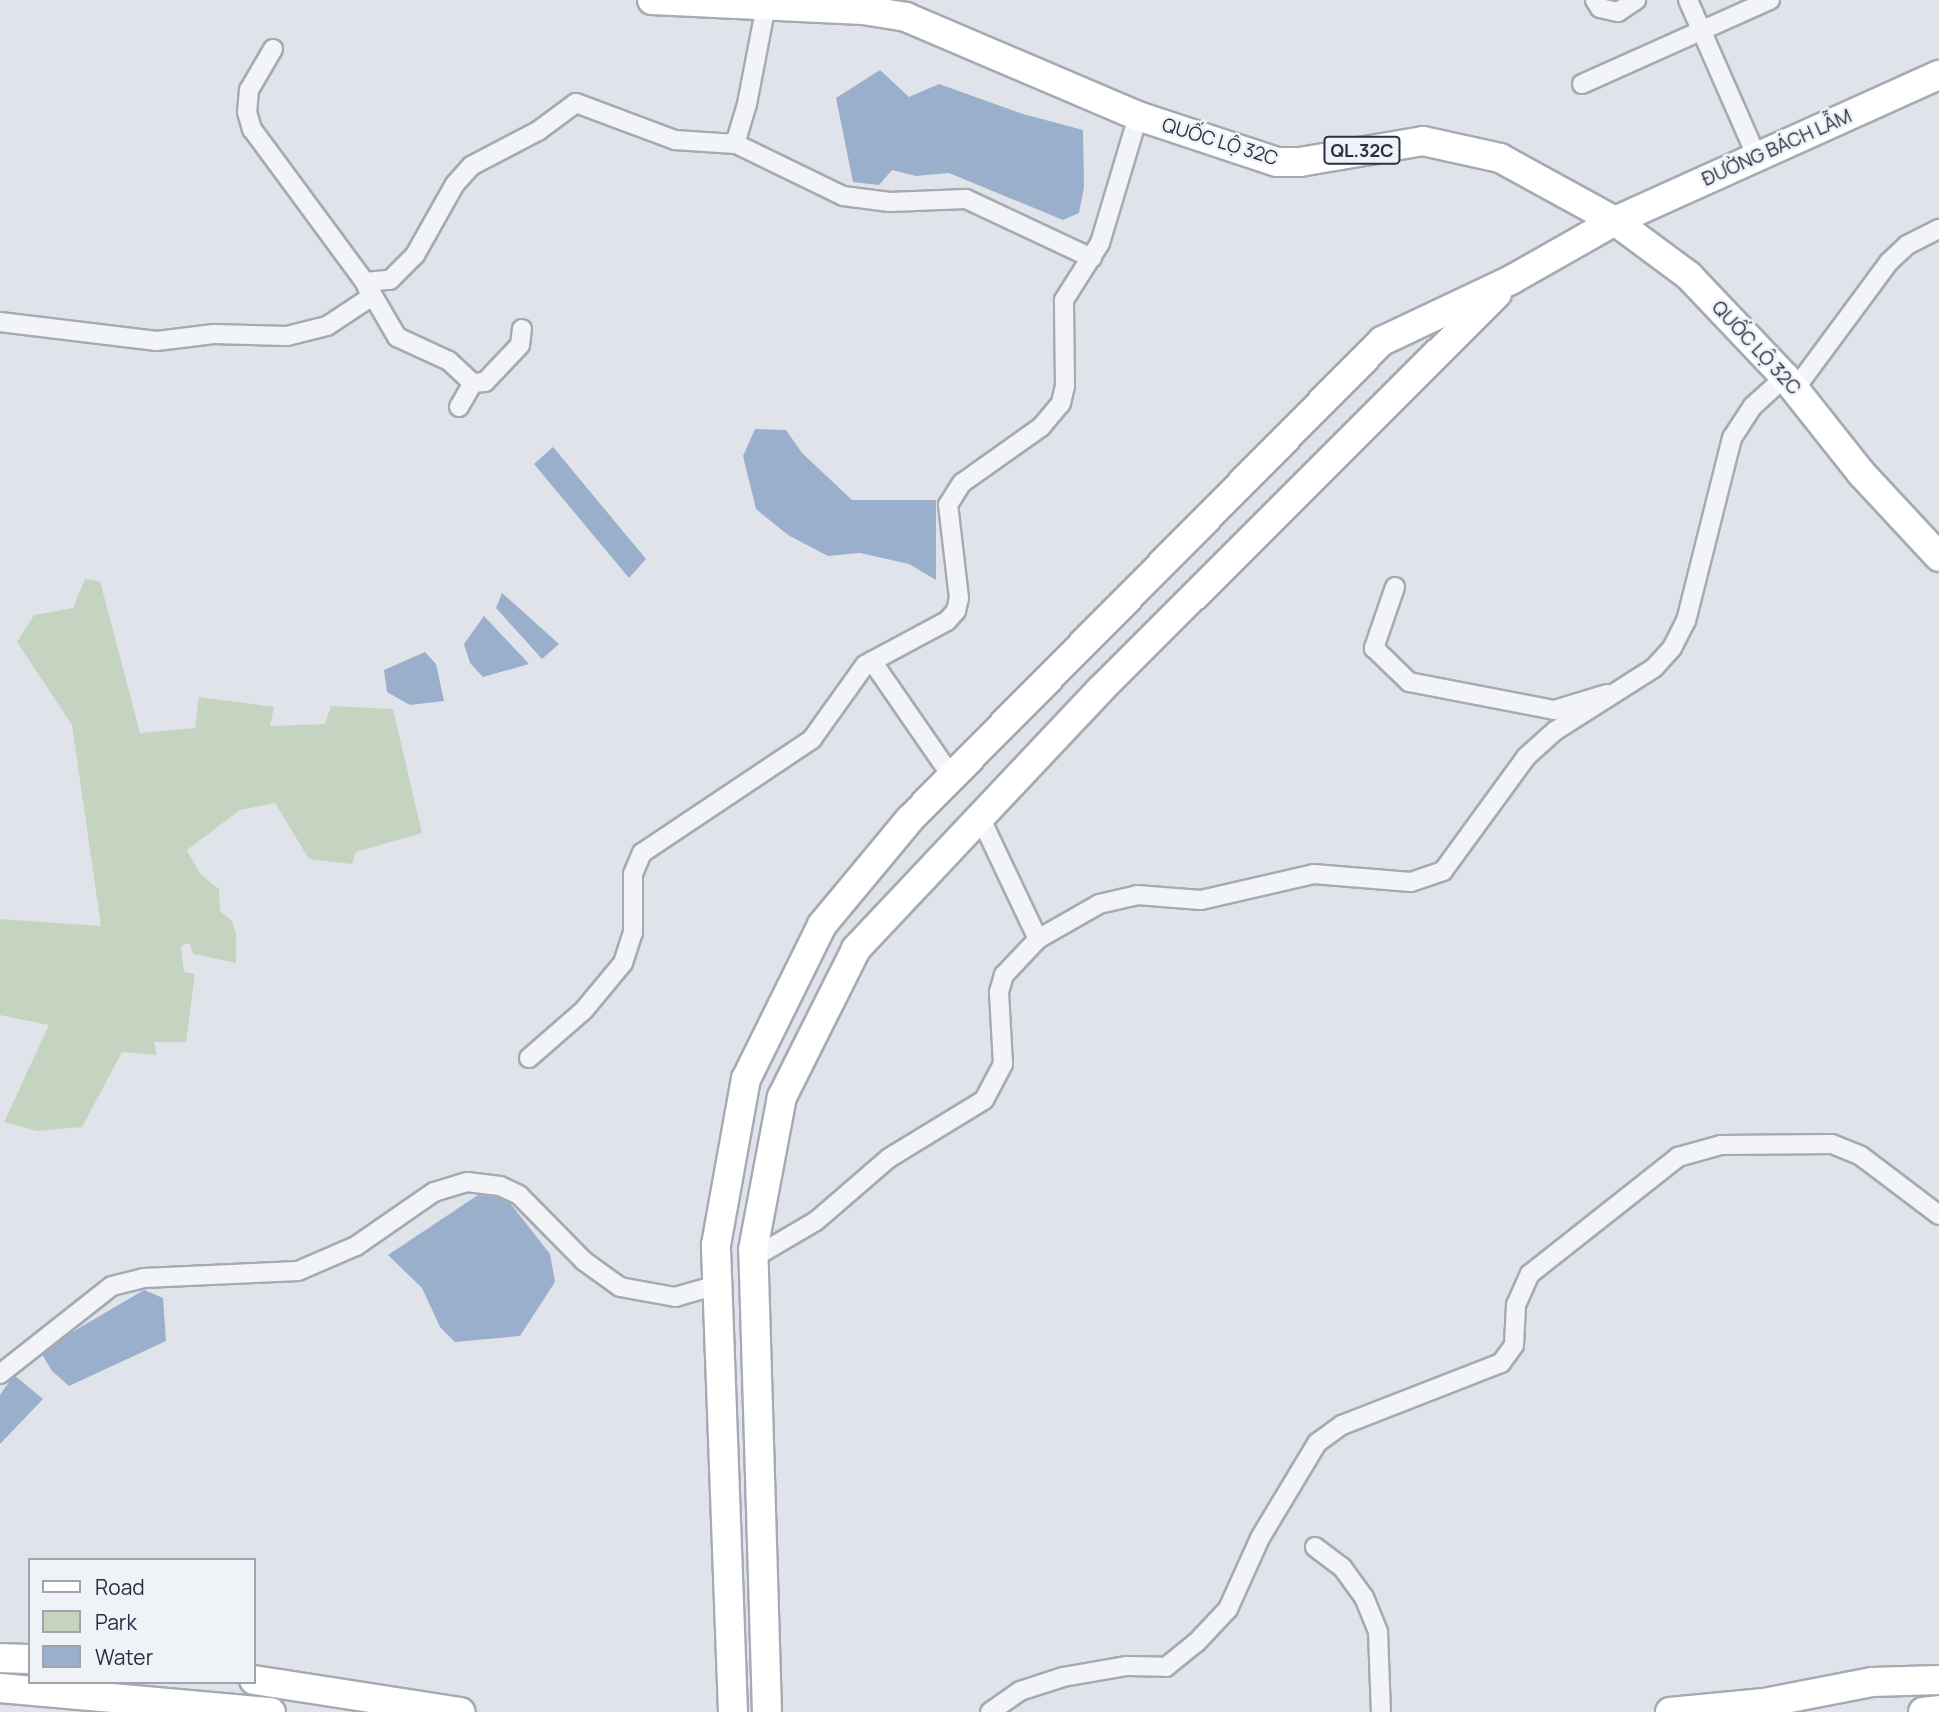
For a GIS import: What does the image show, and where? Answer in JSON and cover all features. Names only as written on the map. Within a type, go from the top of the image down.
[{"type":"main road","name":"QUỐC LỘ 32C","points":[[652,0],[863,10],[906,17],[1138,116],[1277,162],[1300,162],[1400,143],[1446,143],[1522,168],[1615,221],[1689,276],[1790,383],[1862,474],[1939,557]]},
{"type":"main road","name":"ĐƯỜNG BÁCH LẪM","points":[[1511,280],[1615,221],[1939,75]]},
{"type":"main road","points":[[733,1712],[716,1245],[746,1079],[822,925],[910,819],[1382,341],[1511,280]]},
{"type":"main road","points":[[766,1712],[753,1258],[782,1097],[856,949],[1101,689],[1511,280]]},
{"type":"main road","points":[[0,1658],[28,1659]]},
{"type":"main road","points":[[256,1680],[461,1712]]},
{"type":"main road","points":[[1670,1712],[1764,1703],[1872,1682],[1939,1680]]},
{"type":"main road","points":[[0,1688],[271,1712]]},
{"type":"main road","points":[[1923,1712],[1939,1710]]},
{"type":"street","points":[[1595,0],[1600,8],[1618,12],[1636,0]]},
{"type":"street","points":[[1688,0],[1757,157]]},
{"type":"street","points":[[1582,84],[1770,0]]},
{"type":"street","points":[[732,142],[747,104],[767,4]]},
{"type":"street","points":[[273,48],[249,90],[247,113],[252,129],[365,282],[397,337],[449,361],[473,383],[485,382],[520,345],[522,329]]},
{"type":"street","points":[[365,282],[390,280],[415,255],[455,184],[471,166],[538,131],[576,103],[675,140],[732,142],[842,196],[890,202],[966,199],[1092,258]]},
{"type":"street","points":[[529,1058],[584,1010],[622,963],[633,933],[633,874],[642,853],[812,739],[826,724],[855,676],[872,660],[947,621],[956,611],[959,598],[948,505],[962,483],[1056,412],[1065,386],[1064,300],[1092,258],[1103,235],[1138,116]]},
{"type":"street","points":[[753,1258],[816,1221],[889,1158],[984,1100],[1003,1064],[999,986],[1038,939],[1099,904],[1124,896],[1201,900],[1314,874],[1411,883],[1433,877],[1450,864],[1526,757],[1556,731],[1654,668],[1681,635],[1732,438],[1753,406],[1790,383],[1889,262],[1907,245],[1939,229]]},
{"type":"street","points":[[0,322],[129,340],[214,334],[287,336],[327,326],[344,317],[371,297],[365,282]]},
{"type":"street","points":[[458,407],[473,383]]},
{"type":"street","points":[[1395,587],[1374,648],[1409,682],[1554,710],[1616,692]]},
{"type":"street","points":[[872,660],[952,777]]},
{"type":"street","points":[[980,817],[1038,939]]},
{"type":"street","points":[[990,1712],[1020,1691],[1063,1677],[1127,1666],[1166,1667],[1196,1643],[1227,1609],[1260,1538],[1317,1443],[1342,1424],[1501,1363],[1514,1345],[1516,1305],[1530,1274],[1678,1157],[1721,1145],[1832,1144],[1861,1156],[1939,1215]]},
{"type":"street","points":[[0,1374],[7,1359],[112,1286],[144,1278],[298,1271],[356,1246],[433,1192],[467,1182],[500,1185],[519,1195],[584,1261],[620,1287],[675,1297],[717,1285]]},
{"type":"street","points":[[1315,1547],[1342,1567],[1364,1597],[1378,1632],[1381,1712]]},
{"type":"green space","points":[[85,579],[100,581],[140,733],[195,728],[199,697],[274,707],[270,726],[325,724],[331,706],[393,709],[422,833],[356,852],[352,864],[309,859],[275,803],[240,810],[187,850],[200,874],[219,889],[220,911],[232,921],[236,934],[236,963],[194,954],[189,943],[181,946],[184,972],[195,974],[186,1042],[154,1042],[157,1055],[122,1052],[82,1127],[37,1131],[4,1122],[49,1025],[0,1015],[0,919],[101,926],[72,725],[17,642],[34,615],[73,608]]},
{"type":"water","points":[[880,70],[909,97],[939,84],[1023,114],[1083,130],[1084,187],[1079,213],[1063,220],[949,173],[916,176],[892,170],[879,185],[853,182],[836,98]]},
{"type":"water","points":[[755,429],[786,430],[802,453],[852,500],[936,500],[936,580],[909,564],[860,553],[828,556],[788,535],[756,509],[743,456]]},
{"type":"water","points":[[553,447],[646,559],[629,578],[534,464]]},
{"type":"water","points":[[502,593],[559,644],[542,659],[496,608]]},
{"type":"water","points":[[484,616],[529,664],[483,677],[470,663],[464,644]]},
{"type":"water","points":[[425,652],[436,664],[444,701],[410,705],[387,692],[384,670]]},
{"type":"water","points":[[478,1195],[506,1198],[550,1254],[555,1282],[520,1336],[455,1342],[440,1327],[422,1288],[388,1255]]},
{"type":"water","points":[[144,1290],[163,1298],[166,1341],[69,1386],[52,1371],[40,1351]]},
{"type":"water","points":[[14,1375],[43,1399],[0,1444],[0,1395]]}]
